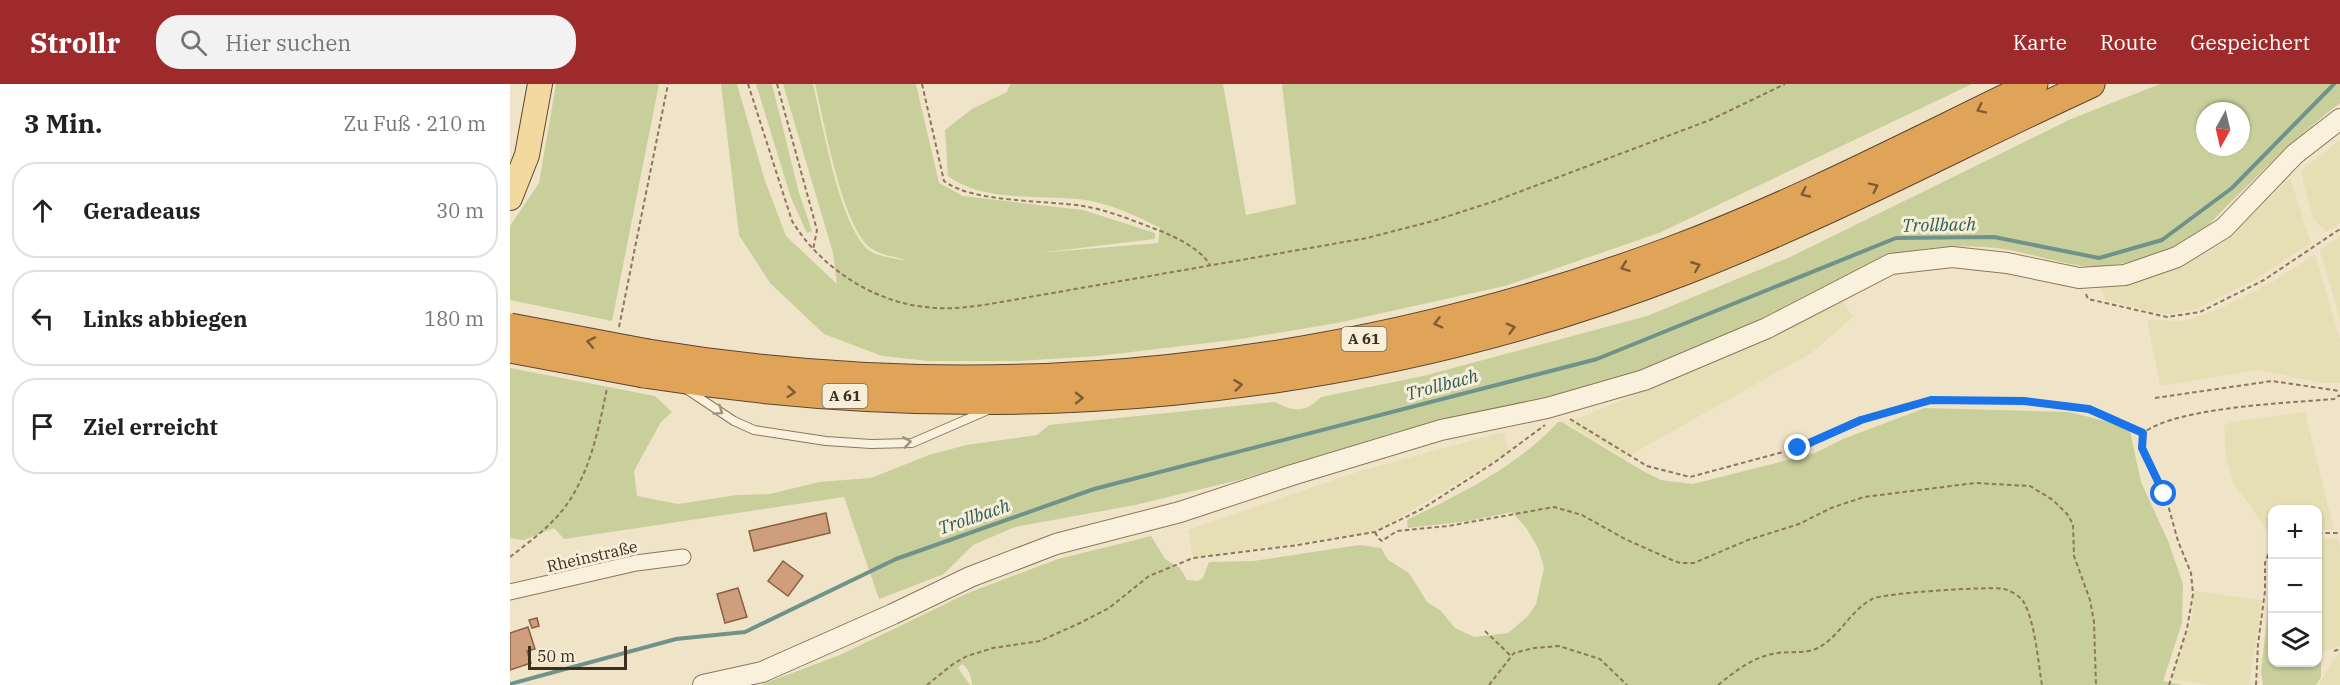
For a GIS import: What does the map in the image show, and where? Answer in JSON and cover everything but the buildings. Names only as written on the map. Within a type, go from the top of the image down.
[{"type":"highway","name":"A 61","points":[[510,349],[646,363],[718,363],[823,373],[972,380],[1101,375],[1183,367],[1259,358],[1340,344],[1416,329],[1509,304],[1583,282],[1675,249],[1752,218],[2034,84]]},
{"type":"highway","name":"A 61","points":[[510,327],[646,363],[670,378],[757,389],[822,394],[907,399],[1102,397],[1180,392],[1263,382],[1424,352],[1519,326],[1652,282],[1762,239],[2091,84]]},
{"type":"main road","points":[[510,198],[527,155],[540,84]]},
{"type":"street","points":[[703,685],[762,672],[970,577],[1056,544],[1180,512],[1292,474],[1441,430],[1555,411],[1655,376],[1767,328],[1891,264],[1952,258],[2007,263],[2079,278],[2125,275],[2177,257],[2224,228],[2295,154],[2340,119]]},
{"type":"street","name":"Rheinstraße","points":[[510,592],[636,563],[683,557]]},
{"type":"lane","points":[[670,378],[734,421],[754,430],[826,441],[871,444],[912,443],[978,413],[1021,399]]},
{"type":"path","points":[[748,84],[792,221],[813,250],[852,281],[876,295],[936,309],[984,305],[1367,238],[1433,221],[1495,201],[1710,120],[1785,84]]},
{"type":"path","points":[[777,84],[817,230],[813,250]]},
{"type":"path","points":[[922,84],[944,180],[954,188],[974,194],[1085,206],[1117,215],[1177,237],[1210,265]]},
{"type":"path","points":[[2079,278],[2088,299],[2167,317],[2200,312],[2264,280],[2340,229]]},
{"type":"path","points":[[2155,398],[2272,381],[2340,391]]},
{"type":"path","points":[[2169,685],[2187,628],[2193,594],[2191,573],[2178,541],[2164,494],[2142,448],[2143,433],[2152,426],[2178,418],[2229,409],[2334,399],[2340,395]]},
{"type":"path","points":[[927,685],[967,656],[993,648],[1040,641],[1080,623],[1109,608],[1149,576],[1188,560],[1375,532],[1422,509],[1509,452],[1548,423],[1555,411],[1647,466],[1690,477],[1798,448],[1861,420],[1931,400],[2024,401],[2089,409],[2143,433]]},
{"type":"path","points":[[1375,532],[1377,538],[1382,540],[1397,531],[1458,525],[1554,507],[1582,515],[1624,539],[1680,563],[1694,562],[1748,540],[1799,524],[1864,496],[1975,483],[2030,486],[2053,500],[2073,524],[2074,556],[2090,600],[2094,622],[2096,685]]},
{"type":"path","points":[[2322,533],[2340,533]]},
{"type":"path","points":[[2256,685],[2258,644],[2265,591],[2265,563],[2268,555]]},
{"type":"path","points":[[1718,685],[1741,667],[1762,656],[1817,648],[1832,638],[1861,606],[1875,597],[1951,590],[2005,589],[2022,599],[2032,627],[2042,685]]},
{"type":"path","points":[[1485,630],[1511,656]]},
{"type":"path","points":[[1489,685],[1511,656],[1534,648],[1559,646],[1600,659],[1627,685]]},
{"type":"path","points":[[2334,651],[2340,649]]},
{"type":"path","points":[[2257,681],[2261,685]]},
{"type":"shaded area","points":[[2340,140],[2340,223],[2326,232],[2313,218],[2302,172]]},
{"type":"shaded area","points":[[2290,178],[2311,243],[2253,281],[2196,309],[2170,314],[2152,312],[2106,300],[2100,286],[2169,271],[2203,255],[2227,240]]},
{"type":"shaded area","points":[[2340,236],[2340,320],[2320,250]]},
{"type":"shaded area","points":[[2315,254],[2340,339],[2340,383],[2322,383],[2258,370],[2160,386],[2147,320],[2185,321],[2216,310],[2274,281]]},
{"type":"shaded area","points":[[1841,299],[1853,317],[1813,352],[1625,458],[1567,423],[1716,361]]},
{"type":"shaded area","points":[[2305,412],[2334,530],[2322,529],[2322,505],[2268,505],[2268,531],[2233,482],[2226,457],[2224,426],[2232,422]]},
{"type":"shaded area","points":[[1503,432],[1509,452],[1375,532],[1193,558],[1188,530],[1360,471]]},
{"type":"shaded area","points":[[2322,538],[2338,539],[2340,548],[2340,646],[2322,652]]},
{"type":"shaded area","points":[[2194,591],[2262,600],[2249,685],[2210,685],[2171,679],[2192,620]]},
{"type":"shaded area","points":[[2340,654],[2340,685],[2319,685],[2334,658]]},
{"type":"green space","points":[[556,84],[659,84],[612,321],[510,300],[510,226],[539,183]]},
{"type":"green space","points":[[721,84],[737,84],[765,181],[786,236],[837,284],[833,253],[783,84],[813,84],[841,198],[859,239],[874,253],[906,261],[872,249],[861,238],[843,197],[815,84],[916,84],[939,183],[963,196],[1083,210],[1155,233],[1155,239],[1038,253],[1158,243],[1160,228],[1131,214],[1099,203],[1078,199],[993,194],[962,184],[948,176],[945,130],[972,109],[1007,92],[1010,84],[1223,84],[1246,215],[1296,204],[1282,84],[1972,84],[1659,233],[1505,286],[1337,323],[1241,339],[1098,356],[1018,361],[929,361],[882,356],[824,334],[770,283],[739,235]]},
{"type":"green space","points":[[756,84],[772,84],[799,193],[812,231],[807,233],[791,198]]},
{"type":"green space","points":[[2160,84],[2340,84],[2340,103],[2286,149],[2207,226],[2177,246],[2151,256],[2123,263],[2083,266],[2003,249],[1975,247],[1932,248],[1890,256],[1754,322],[1626,376],[1568,395],[1399,431],[1239,480],[1135,505],[1015,527],[973,545],[944,574],[879,599],[844,497],[564,539],[554,528],[524,540],[510,538],[510,368],[655,396],[672,412],[661,422],[634,471],[637,496],[678,504],[737,495],[770,494],[819,482],[871,478],[929,455],[966,445],[1037,435],[1049,425],[1275,402],[1288,408],[1304,408],[1321,397],[1423,376],[1647,316],[1788,258],[2071,119]]},
{"type":"green space","points":[[1925,408],[2069,412],[2129,427],[2141,482],[2168,541],[2183,584],[2182,623],[2163,681],[2183,685],[972,685],[969,673],[962,664],[958,668],[970,685],[760,685],[840,655],[968,593],[1058,559],[1151,536],[1165,559],[1180,568],[1187,580],[1198,581],[1203,578],[1209,562],[1253,561],[1359,545],[1381,548],[1388,560],[1409,573],[1427,602],[1441,611],[1455,628],[1474,637],[1508,633],[1528,616],[1536,604],[1544,568],[1538,548],[1527,529],[1512,512],[1468,521],[1408,528],[1407,520],[1487,478],[1525,452],[1558,422],[1562,422],[1661,480],[1693,484],[1815,453],[1843,439]]},
{"type":"green space","points":[[2268,600],[2268,667],[2321,667],[2321,677],[2316,685],[2263,685],[2261,672]]},
{"type":"waterway","name":"Trollbach","points":[[510,684],[676,639],[745,632],[896,559],[1094,489],[1597,359],[1896,238],[1994,237],[2099,258],[2162,240],[2232,188],[2334,84]]},
{"type":"route","points":[[1798,448],[1861,420],[1931,400],[2024,401],[2089,409],[2143,433],[2142,448],[2164,494]]}]
